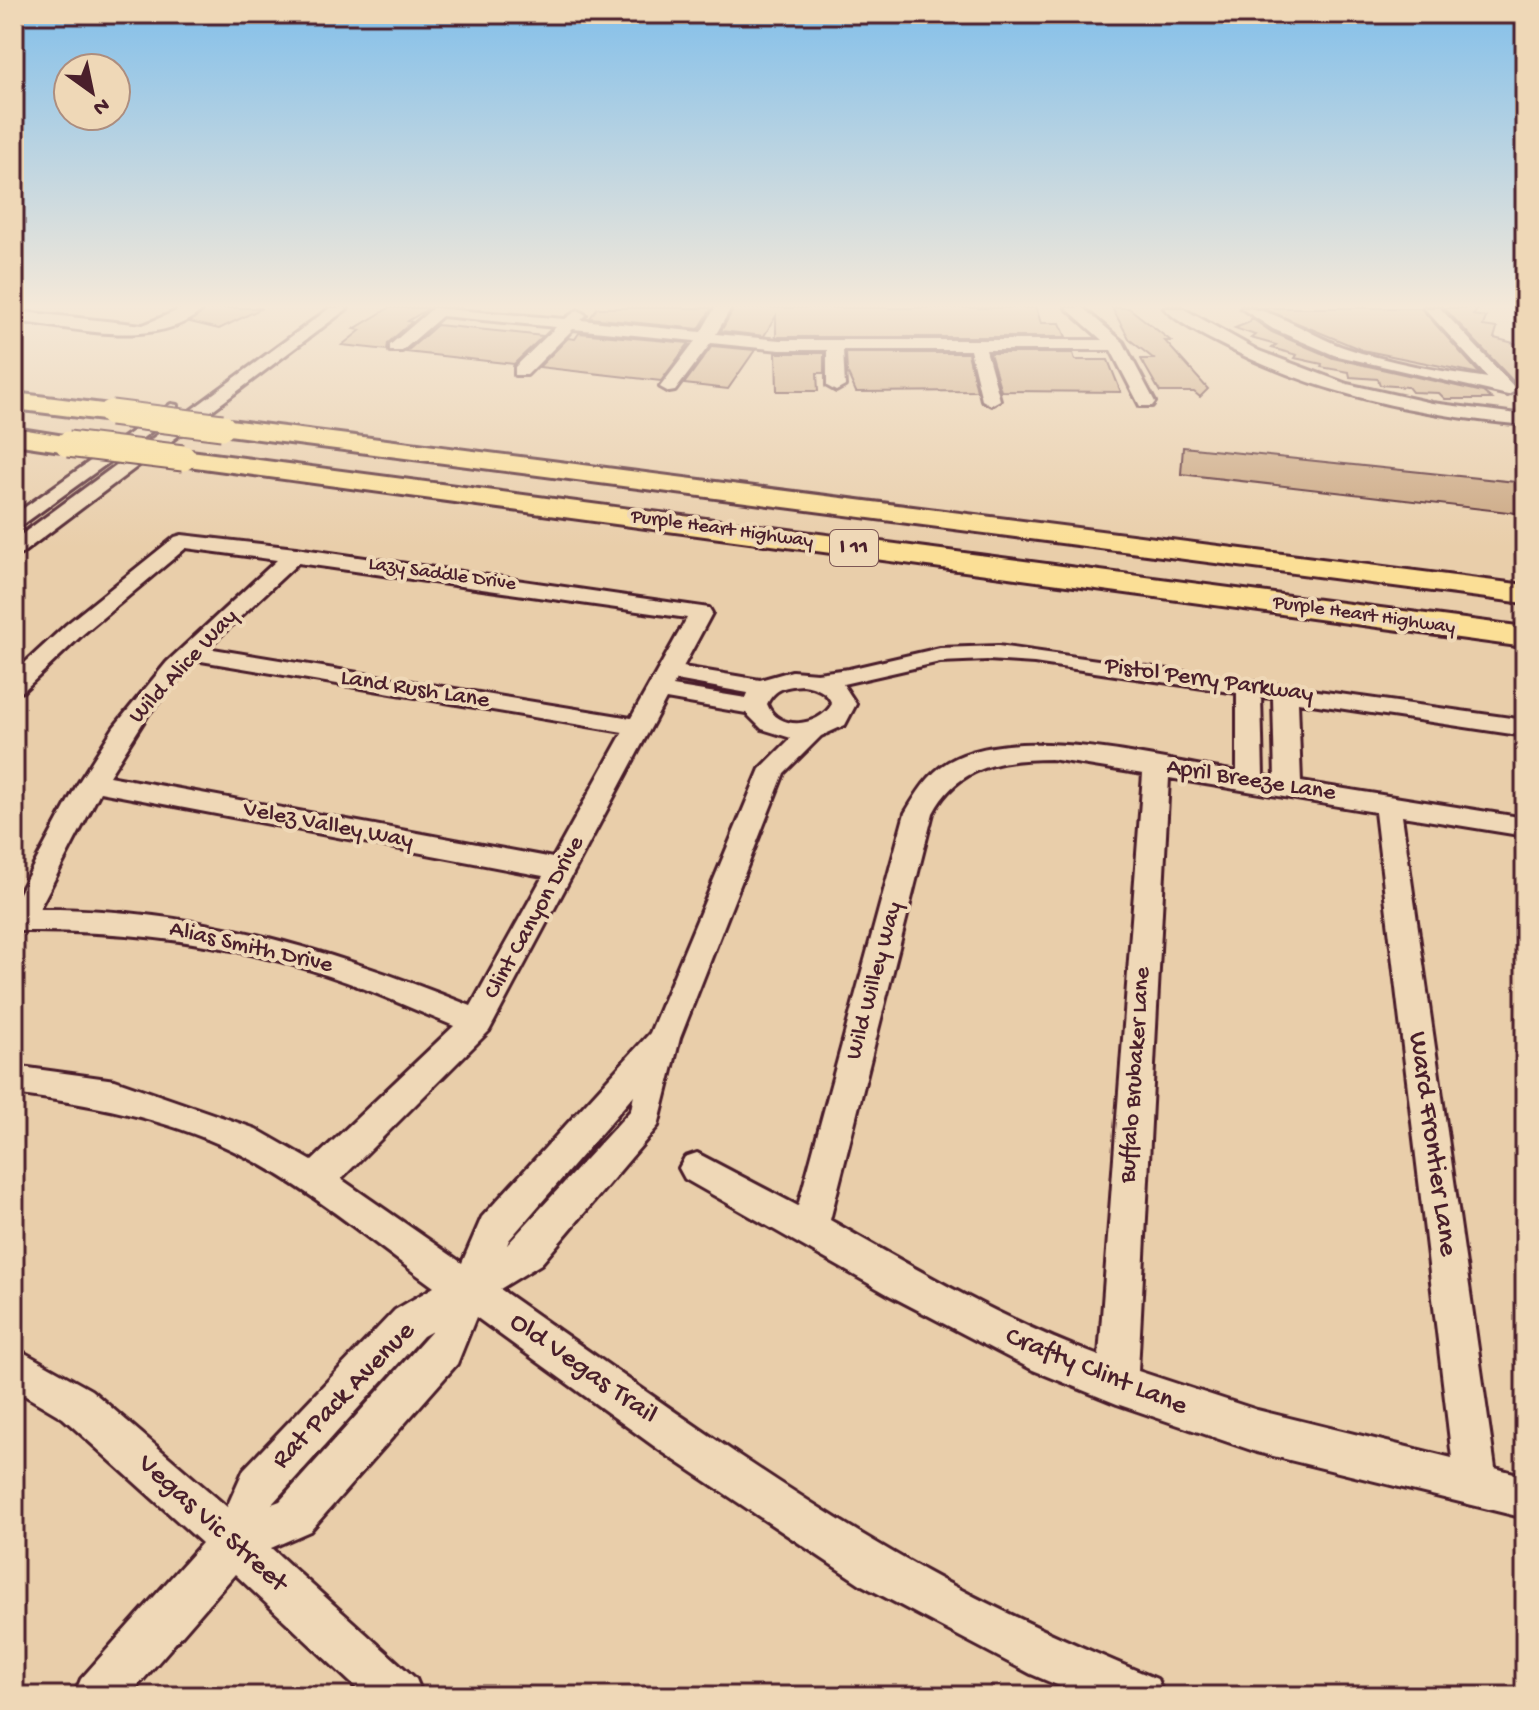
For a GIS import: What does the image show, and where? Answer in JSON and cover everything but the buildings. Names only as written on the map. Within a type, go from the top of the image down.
[{"type":"highway","name":"Purple Heart Highway","points":[[14,401],[1419,583],[1525,593]]},
{"type":"highway","name":"Purple Heart Highway","points":[[14,436],[1525,637]]},
{"type":"street","points":[[14,550],[233,388]]},
{"type":"street","points":[[988,388],[991,400]]},
{"type":"street","points":[[1139,388],[1146,402]]},
{"type":"street","points":[[1348,388],[1419,406],[1525,420]]},
{"type":"street","points":[[1506,388],[1525,408]]},
{"type":"street","points":[[14,525],[183,400]]},
{"type":"street","name":"Lazy Saddle Drive","points":[[14,686],[75,629],[182,541],[296,554],[701,613]]},
{"type":"street","name":"Wild Alice Way","points":[[16,920],[141,706],[296,554]]},
{"type":"street","name":"Clint Canyon Drive","points":[[315,1181],[478,1022],[701,613]]},
{"type":"street","name":"Land Rush Lane","points":[[192,653],[639,727]]},
{"type":"street","name":"Pistol Perry Parkway","points":[[818,680],[893,669],[941,655],[992,653],[1525,728]]},
{"type":"street","name":"Pistol Perry Parkway","points":[[844,704],[856,692],[881,681],[893,669]]},
{"type":"street","points":[[469,1288],[528,1252],[646,1116],[664,1038],[773,769],[790,758],[798,743],[813,730],[838,718],[844,704],[838,692],[818,680],[792,678],[763,706]]},
{"type":"street","points":[[664,682],[763,706],[789,731],[813,730]]},
{"type":"street","points":[[1249,687],[1250,781]]},
{"type":"street","points":[[1285,692],[1288,787]]},
{"type":"street","points":[[763,706],[774,737],[767,753],[773,769]]},
{"type":"street","name":"April Breeze Lane","points":[[976,758],[1025,750],[1051,751],[1525,827]]},
{"type":"street","name":"Wild Willey Way","points":[[810,1228],[919,813],[927,794],[941,778],[976,758]]},
{"type":"street","name":"Buffalo Brubaker Lane","points":[[1117,1384],[1157,767]]},
{"type":"street","name":"Velez Valley Way","points":[[94,782],[562,870]]},
{"type":"street","name":"Ward Frontier Lane","points":[[1387,803],[1476,1485]]},
{"type":"street","name":"Alias Smith Drive","points":[[16,920],[151,926],[216,936],[287,952],[361,975],[478,1022]]},
{"type":"street","name":"Old Vegas Trail","points":[[14,1080],[115,1094],[244,1139],[315,1181],[673,1434],[878,1569],[1047,1658],[1140,1696]]},
{"type":"street","name":"Crafty Clint Lane","points":[[697,1168],[982,1325],[1117,1384],[1257,1431],[1525,1497]]},
{"type":"street","name":"Rat Pack Avenue","points":[[98,1696],[233,1542],[295,1516],[443,1350],[469,1288]]},
{"type":"street","name":"Vegas Vic Street","points":[[14,1367],[77,1404],[233,1542],[399,1696]]}]
